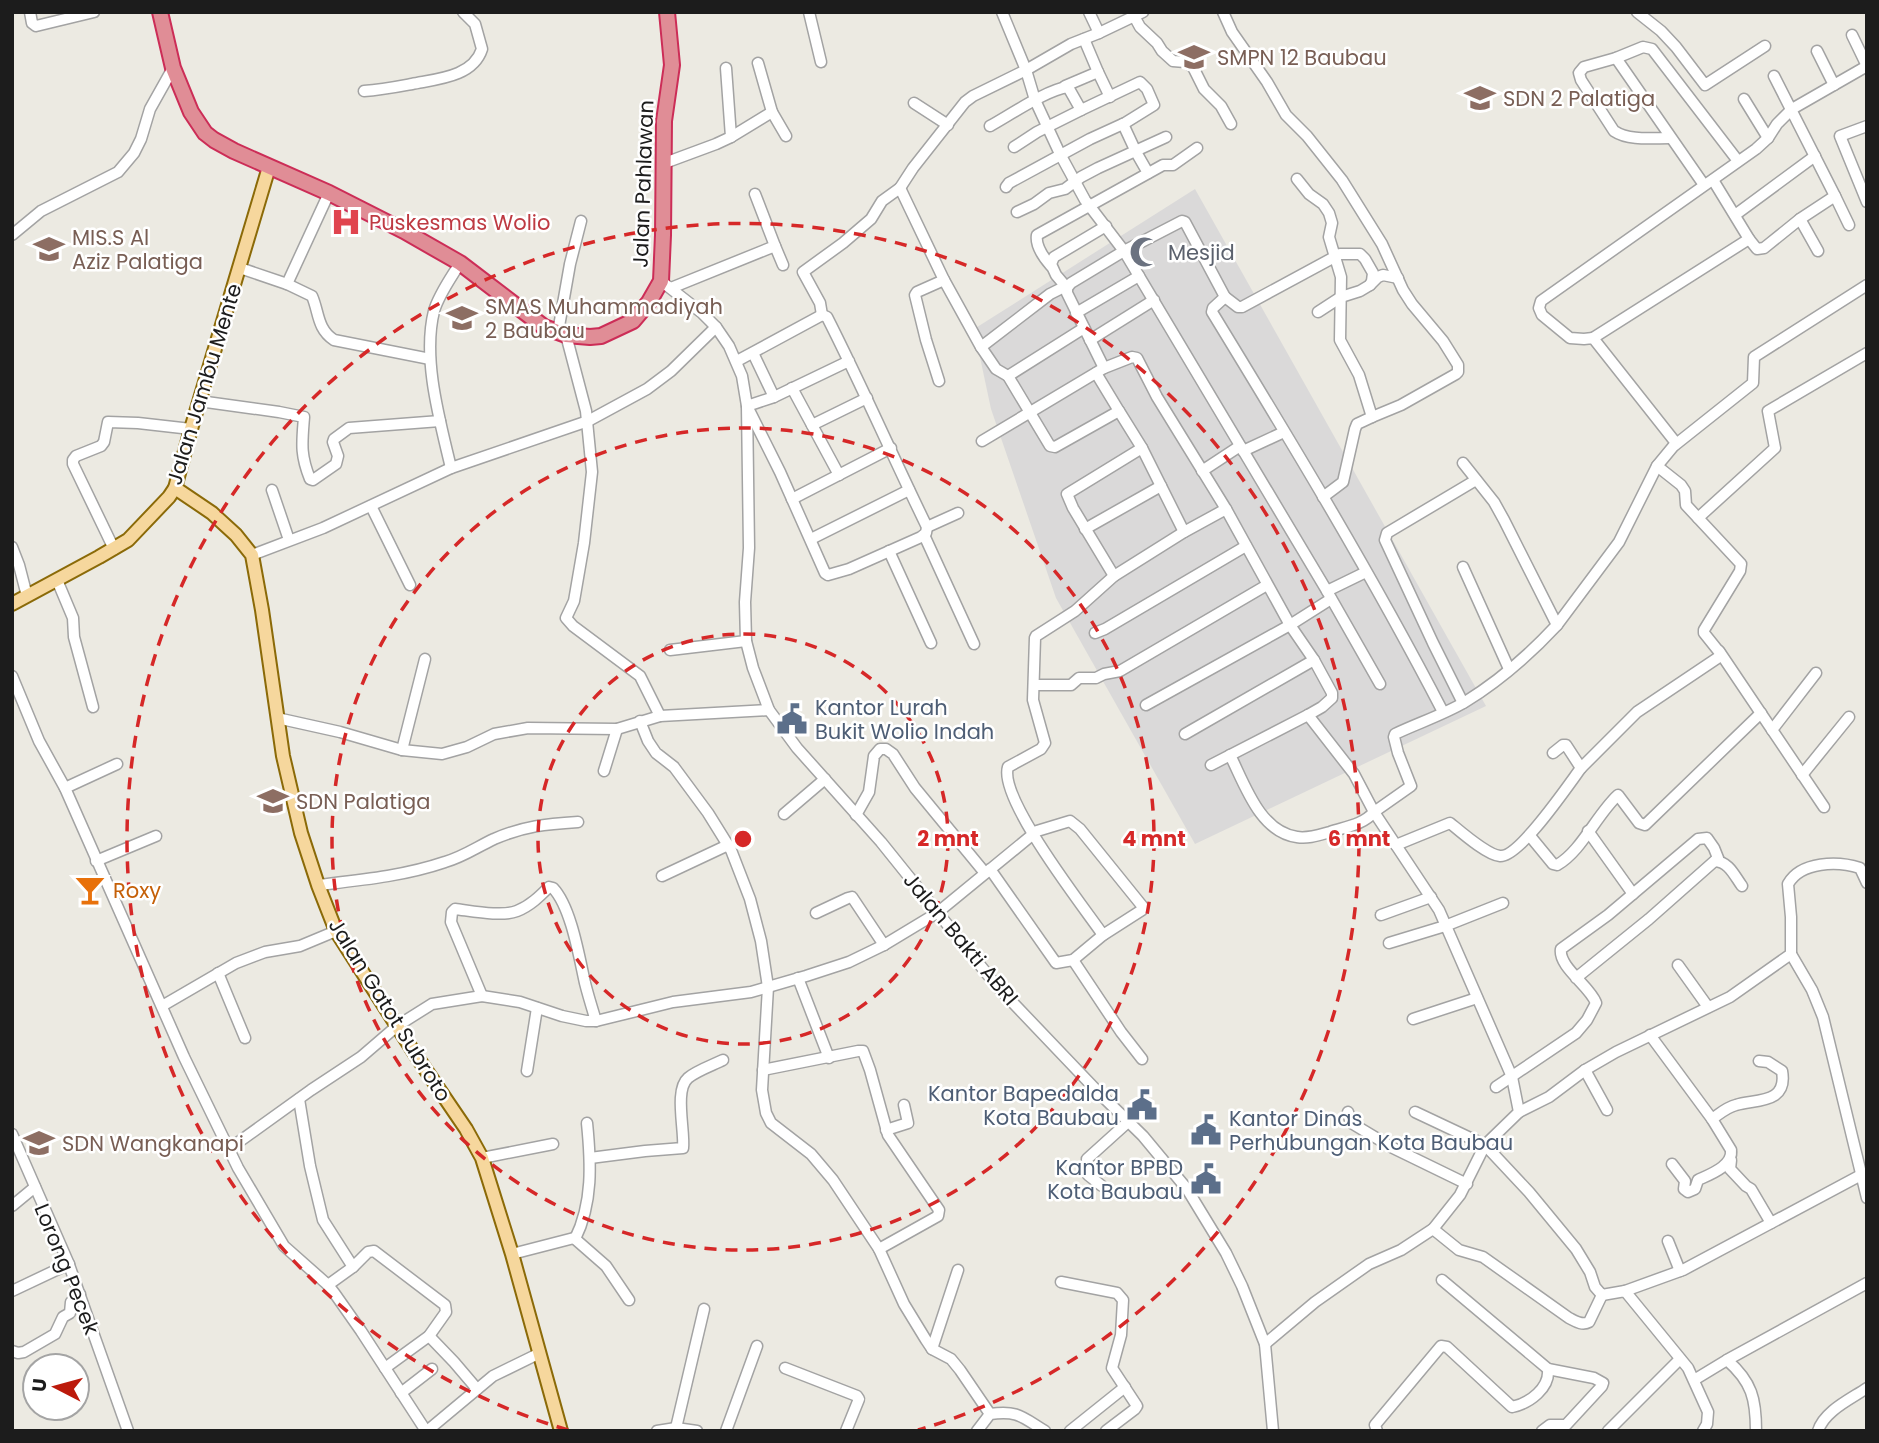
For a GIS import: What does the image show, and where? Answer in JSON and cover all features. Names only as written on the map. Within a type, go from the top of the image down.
[{"type":"highway","name":"Jalan Pahlawan","points":[[160,12],[173,68],[191,112],[205,133],[234,151],[329,193],[404,231],[460,263],[538,323],[562,333],[597,336],[628,325],[666,285],[662,164],[664,116],[672,65],[667,12]]},
{"type":"main road","name":"Jalan Jambu Mente","points":[[12,604],[128,540],[175,488],[269,167]]},
{"type":"main road","points":[[175,488],[212,513],[236,535],[252,555]]},
{"type":"main road","name":"Jalan Gatot Subroto","points":[[252,555],[290,788],[318,885],[337,931],[466,1129],[482,1158],[512,1254],[561,1431]]},
{"type":"street","points":[[30,12],[32,23],[36,26],[94,12]]},
{"type":"street","points":[[364,91],[390,89],[454,76],[476,62],[482,49],[475,24],[463,12]]},
{"type":"street","points":[[809,12],[821,62]]},
{"type":"street","points":[[1002,12],[1047,127],[1089,206],[1124,251],[1154,300],[1380,684]]},
{"type":"street","points":[[1089,12],[1099,33]]},
{"type":"street","points":[[1223,12],[1232,32],[1286,115],[1307,136],[1342,180],[1382,244],[1412,304],[1443,341],[1459,369],[1455,374],[1401,405],[1357,424],[1343,482],[1323,497]]},
{"type":"street","points":[[1637,12],[1676,47],[1704,85],[1765,46]]},
{"type":"street","points":[[822,315],[820,303],[803,272],[871,219],[882,201],[900,188],[965,102],[1066,47],[1139,14],[1140,27],[1173,61],[1185,62],[1193,67],[1204,89],[1221,106],[1231,124]]},
{"type":"street","points":[[1749,239],[1593,338],[1570,338],[1542,316],[1539,307],[1541,301],[1756,149],[1792,109],[1867,66],[1852,35]]},
{"type":"street","points":[[1084,39],[1110,97]]},
{"type":"street","points":[[1670,138],[1631,137],[1614,131],[1579,73],[1584,67],[1643,47],[1652,49],[1738,161]]},
{"type":"street","points":[[1817,51],[1834,85]]},
{"type":"street","points":[[1616,58],[1670,138],[1735,215],[1757,249],[1764,248],[1800,219],[1835,196]]},
{"type":"street","points":[[758,63],[772,112],[786,135]]},
{"type":"street","points":[[12,235],[41,211],[118,172],[141,139],[150,109],[173,68]]},
{"type":"street","points":[[726,68],[731,137]]},
{"type":"street","points":[[990,126],[1035,100],[1098,72]]},
{"type":"street","points":[[1774,76],[1849,225]]},
{"type":"street","points":[[1006,187],[1060,154],[1154,106],[1147,89],[1140,82],[1047,127],[1014,147]]},
{"type":"street","points":[[1065,86],[1081,110]]},
{"type":"street","points":[[1744,99],[1768,138]]},
{"type":"street","points":[[915,103],[948,125]]},
{"type":"street","points":[[662,164],[731,137],[772,112]]},
{"type":"street","points":[[1123,124],[1148,173]]},
{"type":"street","points":[[1867,126],[1840,136],[1862,176],[1867,202]]},
{"type":"street","points":[[1017,212],[1049,193],[1065,189],[1098,168],[1166,137]]},
{"type":"street","points":[[1184,532],[1142,448],[1119,411],[1067,288],[1042,252],[1037,235],[1163,165],[1173,165],[1197,148]]},
{"type":"street","points":[[1735,215],[1815,156]]},
{"type":"street","points":[[1297,179],[1309,194],[1323,204],[1332,223],[1329,237],[1341,277],[1340,340],[1359,375],[1372,417]]},
{"type":"street","points":[[900,188],[944,280],[981,347],[996,369],[1008,376],[1050,446],[1053,447],[1119,411]]},
{"type":"street","points":[[287,285],[329,193]]},
{"type":"street","points":[[755,194],[783,265]]},
{"type":"street","points":[[1800,219],[1818,251]]},
{"type":"street","points":[[581,221],[570,264],[562,333],[588,421],[592,472],[574,601],[566,618],[640,676],[660,716]]},
{"type":"street","points":[[981,347],[1050,293],[1067,288],[1124,251],[1184,221],[1225,298],[1241,307],[1340,254],[1360,254],[1365,259],[1373,273],[1370,285]]},
{"type":"street","points":[[1051,266],[1054,257],[1106,226]]},
{"type":"street","points":[[666,285],[708,275],[775,246]]},
{"type":"street","points":[[451,468],[430,359],[431,331],[440,297],[460,263]]},
{"type":"street","points":[[240,268],[312,296],[319,324],[334,340],[430,359]]},
{"type":"street","points":[[1318,312],[1341,297],[1370,285],[1378,277],[1383,275],[1398,278]]},
{"type":"street","points":[[1076,313],[1139,276]]},
{"type":"street","points":[[939,381],[915,295],[944,280]]},
{"type":"street","name":"Jalan Bakti ABRI","points":[[666,285],[716,327],[737,361],[742,376],[747,406],[749,548],[745,602],[746,641],[752,668],[769,710],[797,748],[881,842],[996,985],[1166,1162],[1187,1189],[1226,1254],[1265,1344],[1273,1431]]},
{"type":"street","points":[[1230,755],[1265,819],[1273,828],[1286,835],[1316,836],[1370,818],[1374,812],[1412,786],[1398,753],[1395,734],[1463,703],[1542,641],[1619,542],[1657,466],[1675,445],[1753,383],[1754,357],[1867,285]]},
{"type":"street","points":[[1225,298],[1212,312],[1323,497],[1402,634],[1443,712]]},
{"type":"street","points":[[1090,340],[1154,300]]},
{"type":"street","points":[[737,361],[822,315]]},
{"type":"street","points":[[822,315],[827,317],[891,447],[974,644]]},
{"type":"street","points":[[252,555],[323,528],[451,468],[588,421],[647,389],[671,372],[716,327]]},
{"type":"street","points":[[1008,376],[1084,328]]},
{"type":"street","points":[[1593,338],[1674,439],[1675,445]]},
{"type":"street","points":[[753,353],[774,397]]},
{"type":"street","points":[[1698,518],[1775,449],[1768,411],[1867,353]]},
{"type":"street","points":[[982,441],[1100,370],[1132,357],[1137,358],[1157,397],[1226,509],[1290,625],[1332,693],[1332,698],[1322,707],[1211,765]]},
{"type":"street","points":[[849,361],[774,397],[747,406],[825,573],[828,575],[849,569],[889,551],[958,513]]},
{"type":"street","points":[[792,388],[839,475]]},
{"type":"street","points":[[813,425],[867,398]]},
{"type":"street","points":[[199,401],[303,416],[303,461],[310,479],[313,480],[337,464],[334,439],[349,428],[440,421]]},
{"type":"street","points":[[114,549],[73,460],[76,456],[101,446],[108,422],[191,429]]},
{"type":"street","points":[[1202,471],[1242,448],[1284,432]]},
{"type":"street","points":[[792,499],[891,447]]},
{"type":"street","points":[[1114,576],[1073,508],[1068,494],[1142,448]]},
{"type":"street","points":[[1463,463],[1494,502],[1557,625]]},
{"type":"street","points":[[1657,466],[1681,485],[1685,491],[1685,503],[1741,564],[1742,568],[1704,633],[1719,650],[1824,807]]},
{"type":"street","points":[[1463,703],[1385,536],[1476,480]]},
{"type":"street","points":[[1085,529],[1161,486]]},
{"type":"street","points":[[272,490],[289,540]]},
{"type":"street","points":[[811,539],[909,490]]},
{"type":"street","points":[[371,506],[410,585]]},
{"type":"street","points":[[1103,934],[1032,835],[1016,800],[1007,771],[1008,767],[1027,758],[1045,743],[1034,704],[1036,636],[1075,611],[1114,576],[1226,509]]},
{"type":"street","points":[[1096,633],[1247,546]]},
{"type":"street","points":[[12,547],[27,596]]},
{"type":"street","points":[[889,551],[931,643]]},
{"type":"street","points":[[1463,568],[1509,669]]},
{"type":"street","points":[[1146,705],[1290,625],[1329,595],[1366,572]]},
{"type":"street","points":[[57,580],[73,618],[74,637],[93,707]]},
{"type":"street","points":[[1034,685],[1071,685],[1079,678],[1096,678],[1120,671],[1267,585]]},
{"type":"street","points":[[670,650],[746,641]]},
{"type":"street","points":[[1396,845],[1450,823],[1474,842],[1500,856],[1506,856],[1530,836],[1581,768],[1637,712],[1719,657],[1719,650]]},
{"type":"street","points":[[402,750],[425,659]]},
{"type":"street","points":[[1185,734],[1314,660]]},
{"type":"street","points":[[1772,730],[1816,673]]},
{"type":"street","points":[[12,676],[39,741],[65,788],[229,1149],[285,1246],[328,1285],[427,1431],[493,1376],[540,1353]]},
{"type":"street","points":[[277,718],[402,750],[446,754],[494,734],[528,728],[617,729],[660,716],[769,710]]},
{"type":"street","points":[[1530,836],[1553,864],[1557,865],[1572,852],[1618,795],[1639,823],[1645,825],[1761,713]]},
{"type":"street","points":[[1308,715],[1354,774],[1374,812],[1439,910],[1512,1077],[1519,1112]]},
{"type":"street","points":[[1802,775],[1849,718]]},
{"type":"street","points":[[640,721],[648,741],[690,787],[728,845],[750,900],[761,941],[768,986],[762,1070],[764,1108],[771,1124],[811,1154],[833,1180],[879,1249],[904,1304],[932,1349],[953,1361],[990,1414]]},
{"type":"street","points":[[604,771],[617,729]]},
{"type":"street","points":[[1553,753],[1566,745],[1581,768]]},
{"type":"street","points":[[229,1149],[361,1057],[397,1026],[432,1004],[482,996],[520,1002],[562,1016],[596,1021],[673,1002],[741,994],[798,978],[849,962],[884,945],[937,913],[957,898],[987,871],[1032,835],[1070,821],[1080,829],[1143,907],[1103,934],[1073,960],[1059,964],[1054,962],[987,871],[923,798],[893,754],[886,749],[880,750],[874,756],[869,792],[856,815]]},
{"type":"street","points":[[65,788],[117,764]]},
{"type":"street","points":[[784,814],[824,779]]},
{"type":"street","points":[[318,885],[407,873],[469,854],[492,840],[518,830],[541,824],[578,822]]},
{"type":"street","points":[[1588,831],[1633,894]]},
{"type":"street","points":[[96,861],[156,836]]},
{"type":"street","points":[[1496,1087],[1576,1033],[1596,1003],[1594,997],[1576,978],[1561,957],[1562,949],[1700,838],[1706,837],[1718,858],[1576,978]]},
{"type":"street","points":[[662,876],[728,845]]},
{"type":"street","points":[[1715,861],[1722,861],[1729,867],[1742,886]]},
{"type":"street","points":[[1867,883],[1863,864],[1846,863],[1807,869],[1788,884],[1791,954],[1812,990],[1823,1017],[1867,1198]]},
{"type":"street","points":[[482,996],[451,922],[452,912],[456,909],[511,912],[529,904],[551,887],[561,897],[578,949],[596,1021]]},
{"type":"street","points":[[816,913],[852,897],[884,945]]},
{"type":"street","points":[[1381,915],[1431,897]]},
{"type":"street","points":[[1389,943],[1446,926],[1503,904]]},
{"type":"street","points":[[162,1006],[236,963],[265,952],[300,946],[337,931]]},
{"type":"street","points":[[1265,1344],[1315,1302],[1368,1264],[1401,1250],[1433,1229],[1467,1184],[1485,1145],[1519,1112],[1549,1097],[1585,1070],[1730,997],[1791,954]]},
{"type":"street","points":[[1073,960],[1142,1059]]},
{"type":"street","points":[[1678,965],[1708,1007]]},
{"type":"street","points":[[218,973],[244,1038]]},
{"type":"street","points":[[798,978],[829,1058]]},
{"type":"street","points":[[1413,1019],[1477,998]]},
{"type":"street","points":[[527,1071],[537,1008]]},
{"type":"street","points":[[1650,1035],[1712,1119],[1731,1150],[1730,1169],[1751,1189],[1771,1223]]},
{"type":"street","points":[[762,1070],[863,1051],[886,1130],[940,1213],[879,1249]]},
{"type":"street","points":[[590,1158],[683,1149],[682,1088],[687,1078],[723,1060]]},
{"type":"street","points":[[1712,1119],[1734,1105],[1775,1096],[1784,1080],[1782,1071],[1768,1062],[1759,1061]]},
{"type":"street","points":[[1585,1070],[1607,1110]]},
{"type":"street","points":[[299,1099],[310,1166],[323,1220],[353,1267]]},
{"type":"street","points":[[886,1130],[908,1123],[904,1105]]},
{"type":"street","points":[[1348,1112],[1350,1119],[1363,1130],[1403,1154],[1467,1184]]},
{"type":"street","points":[[1415,1112],[1485,1145],[1576,1249],[1590,1272],[1595,1287],[1602,1295]]},
{"type":"street","points":[[1101,1186],[1088,1175],[1087,1159],[1128,1122]]},
{"type":"street","points":[[575,1239],[587,1202],[590,1158],[587,1124]]},
{"type":"street","name":"Lorong Pecek","points":[[12,1134],[69,1264],[128,1431]]},
{"type":"street","points":[[482,1158],[553,1144]]},
{"type":"street","points":[[1672,1164],[1685,1181],[1684,1189],[1688,1192],[1695,1189],[1698,1180],[1731,1160]]},
{"type":"street","points":[[1602,1295],[1625,1291],[1680,1271],[1861,1175]]},
{"type":"street","points":[[12,1206],[35,1186]]},
{"type":"street","points":[[1433,1229],[1459,1250],[1483,1257],[1569,1318],[1583,1324],[1589,1322],[1602,1295]]},
{"type":"street","points":[[512,1254],[569,1238],[575,1239],[606,1266],[629,1300]]},
{"type":"street","points":[[1668,1241],[1680,1271]]},
{"type":"street","points":[[328,1285],[368,1252],[374,1251],[445,1305],[446,1312],[429,1336],[385,1368]]},
{"type":"street","points":[[12,1291],[69,1264]]},
{"type":"street","points":[[932,1349],[958,1270]]},
{"type":"street","points":[[1442,1280],[1548,1368],[1594,1378],[1603,1383],[1566,1425],[1550,1425],[1542,1431]]},
{"type":"street","points":[[1061,1282],[1117,1293],[1123,1300],[1121,1335],[1112,1368],[1137,1407],[1106,1431]]},
{"type":"street","points":[[1694,1380],[1867,1283]]},
{"type":"street","points":[[1625,1291],[1688,1368],[1708,1412],[1703,1431]]},
{"type":"street","points":[[12,1351],[24,1352],[55,1334],[63,1317],[70,1313],[71,1302],[79,1294]]},
{"type":"street","points":[[676,1428],[704,1309]]},
{"type":"street","points":[[429,1336],[477,1389]]},
{"type":"street","points":[[726,1431],[757,1346]]},
{"type":"street","points":[[1377,1431],[1375,1425],[1441,1346],[1447,1348],[1512,1407],[1526,1401],[1544,1387],[1548,1368]]},
{"type":"street","points":[[1608,1431],[1680,1359]]},
{"type":"street","points":[[1727,1360],[1741,1372],[1750,1389],[1755,1402],[1756,1431]]},
{"type":"street","points":[[785,1368],[858,1396],[846,1431]]},
{"type":"street","points":[[401,1393],[432,1369]]},
{"type":"street","points":[[1070,1431],[1125,1387]]},
{"type":"street","points":[[1818,1431],[1819,1425],[1828,1415],[1867,1388]]},
{"type":"street","points":[[976,1431],[990,1414],[1012,1412],[1045,1431]]},
{"type":"street","points":[[657,1431],[676,1428],[697,1431]]},
{"type":"shaded area","points":[[1195,189],[1486,706],[1195,844],[1056,598],[991,409],[974,329]]},
{"type":"place","name":"SMPN 12 Baubau","points":[[1194,57]]},
{"type":"place","name":"SDN 2 Palatiga","points":[[1480,98]]},
{"type":"place","name":"Puskesmas Wolio","points":[[346,222]]},
{"type":"place","name":"MIS.S Al Aziz Palatiga","points":[[49,249]]},
{"type":"place","name":"Mesjid","points":[[1145,252]]},
{"type":"place","name":"SMAS Muhammadiyah 2 Baubau","points":[[462,318]]},
{"type":"place","name":"Kantor Lurah Bukit Wolio Indah","points":[[792,719]]},
{"type":"place","name":"SDN Palatiga","points":[[273,801]]},
{"type":"place","name":"Roxy","points":[[90,890]]},
{"type":"place","name":"Kantor Bapedalda Kota Baubau","points":[[1142,1105]]},
{"type":"place","name":"Kantor Dinas Perhubungan Kota Baubau","points":[[1206,1130]]},
{"type":"place","name":"SDN Wangkanapi","points":[[39,1143]]},
{"type":"place","name":"Kantor BPBD Kota Baubau","points":[[1206,1179]]}]
